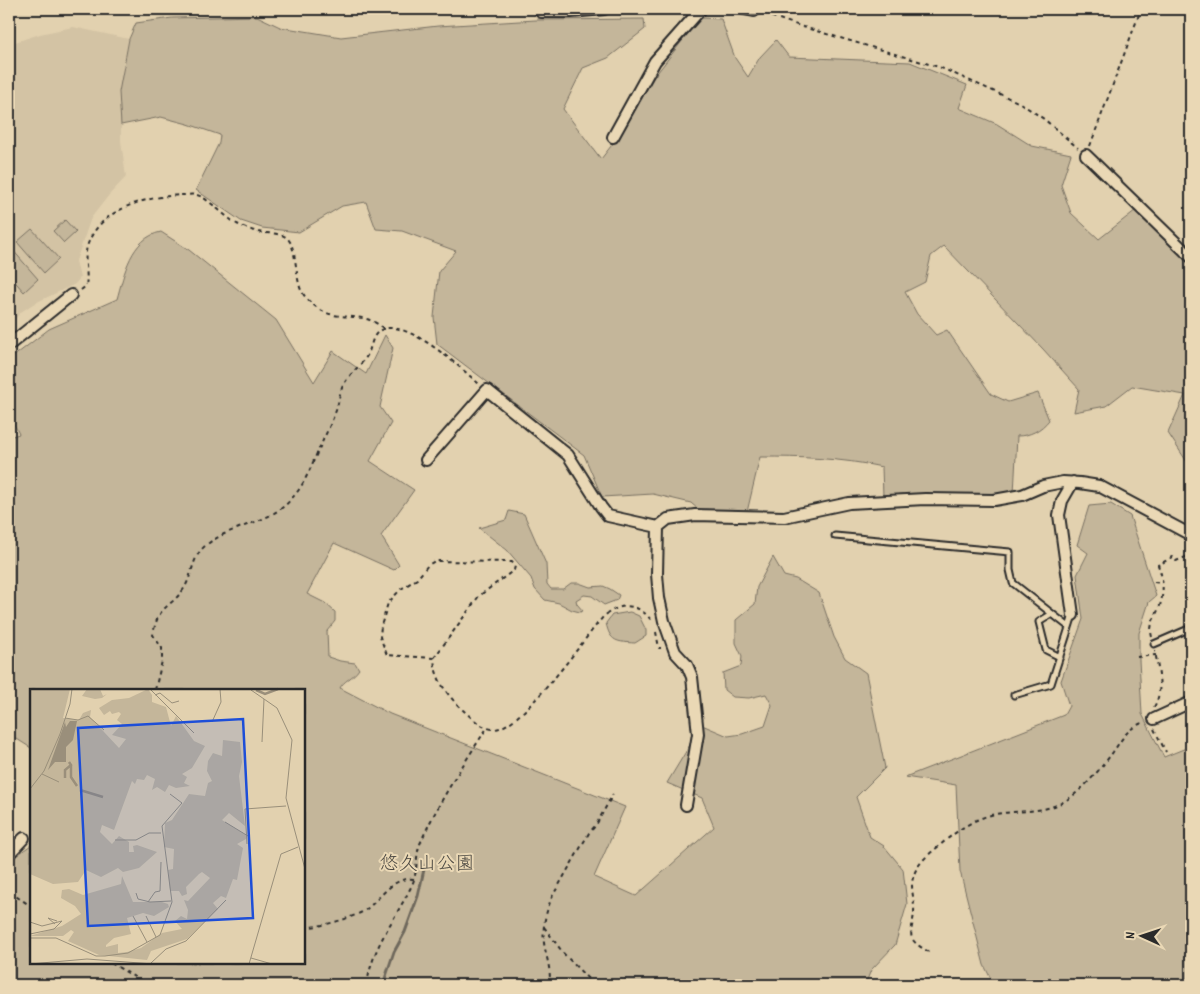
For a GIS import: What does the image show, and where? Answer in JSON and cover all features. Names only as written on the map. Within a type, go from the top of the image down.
[{"type":"street","points":[[540,9],[541,12],[604,9]]},
{"type":"street","points":[[612,138],[655,61],[701,9]]},
{"type":"street","points":[[1086,155],[1191,257]]},
{"type":"street","points":[[9,345],[71,295]]},
{"type":"street","points":[[426,460],[487,390],[568,455],[600,507],[608,516],[658,527]]},
{"type":"street","points":[[658,527],[668,519],[695,515],[784,517],[849,503],[925,499],[994,500],[1022,495],[1043,486],[1073,482],[1099,486],[1191,535]]},
{"type":"street","points":[[1073,482],[1062,501],[1059,515],[1073,615]]},
{"type":"street","points":[[658,527],[657,574],[659,598],[664,621],[675,652],[687,665],[692,676],[698,734],[686,805]]},
{"type":"street","points":[[1154,719],[1191,702]]},
{"type":"street","points":[[9,854],[24,838]]},
{"type":"lane","points":[[835,536],[1010,552],[1010,570],[1013,583],[1069,627]]},
{"type":"lane","points":[[1052,614],[1039,622],[1046,650],[1060,657]]},
{"type":"lane","points":[[1014,695],[1051,684],[1073,615]]},
{"type":"lane","points":[[1154,644],[1191,628]]},
{"type":"path","points":[[749,10],[939,67],[1020,103],[1044,119],[1086,155],[1141,9]]},
{"type":"path","points":[[71,295],[86,286],[88,277],[84,255],[90,239],[99,225],[116,213],[142,201],[163,196],[197,195],[237,224],[259,232],[281,235],[288,238],[292,245],[301,292],[314,306],[328,314],[372,319],[384,329]]},
{"type":"path","points":[[154,689],[162,661],[162,648],[152,635],[155,623],[162,609],[186,585],[195,556],[221,535],[268,516],[293,498],[312,465],[336,412],[344,384],[366,356],[376,334],[384,329],[404,330],[434,346],[487,390]]},
{"type":"path","points":[[434,658],[387,655],[380,637],[381,626],[388,602],[400,589],[418,578],[428,565],[435,561],[444,560],[512,562],[515,566],[514,570],[479,596],[434,658],[434,670],[452,700],[475,721],[487,728],[503,727],[526,709],[561,670],[602,617],[611,610],[621,606],[634,606],[644,612],[652,620],[659,648],[675,652]]},
{"type":"path","points":[[1154,582],[1162,583]]},
{"type":"path","points":[[1137,657],[1156,655]]},
{"type":"path","points":[[929,952],[916,945],[912,940],[911,930],[914,909],[912,879],[926,856],[950,836],[969,824],[990,815],[1051,808],[1069,799],[1084,786],[1112,753],[1121,736],[1140,724],[1154,719]]},
{"type":"path","points":[[367,985],[369,968],[379,945],[405,899],[414,878],[420,844],[434,815],[487,728]]},
{"type":"path","points":[[549,985],[551,978],[544,941],[543,924],[552,897],[613,794]]},
{"type":"path","points":[[305,927],[319,926],[357,914],[369,907],[388,888],[403,878],[414,878]]},
{"type":"path","points":[[9,894],[30,905]]},
{"type":"path","points":[[543,924],[564,954],[594,985]]},
{"type":"path","points":[[113,964],[148,985]]},
{"type":"shaded area","points":[[73,27],[129,39],[123,65],[121,115],[121,141],[126,177],[91,218],[76,261],[80,278],[75,284],[33,304],[21,312],[9,326],[9,44],[40,34]]},
{"type":"green space","points":[[257,16],[280,27],[341,37],[438,26],[536,20],[644,19],[645,29],[608,58],[583,68],[563,109],[601,159],[625,128],[654,77],[700,18],[721,19],[735,58],[748,77],[760,57],[776,40],[789,57],[910,62],[967,85],[959,108],[997,124],[1032,146],[1071,154],[1061,185],[1071,213],[1099,239],[1136,210],[1191,264],[1191,468],[1168,433],[1185,395],[1132,386],[1106,406],[1074,412],[1079,389],[944,246],[931,256],[925,282],[905,292],[917,314],[936,335],[947,330],[991,394],[1008,402],[1038,393],[1049,420],[1035,432],[1017,436],[1014,494],[987,498],[927,494],[883,496],[882,467],[821,459],[760,457],[747,512],[699,510],[691,503],[653,494],[602,497],[584,455],[437,344],[434,317],[439,271],[456,251],[402,231],[376,229],[366,202],[342,206],[299,232],[262,228],[241,221],[196,190],[219,143],[220,135],[161,117],[121,125],[119,92],[129,39],[136,23],[172,18]]},
{"type":"green space","points":[[65,220],[76,232],[64,243],[53,231]]},
{"type":"green space","points":[[32,229],[59,259],[44,273],[17,242]]},
{"type":"green space","name":"悠久山公園","points":[[161,232],[189,250],[276,320],[314,382],[333,351],[366,374],[385,335],[393,348],[380,407],[391,423],[370,461],[414,490],[381,536],[399,565],[394,570],[334,543],[307,594],[325,603],[335,612],[335,621],[327,631],[328,657],[355,663],[359,669],[340,688],[390,714],[625,807],[594,877],[636,896],[714,827],[702,798],[667,783],[702,725],[728,736],[742,734],[765,726],[772,705],[766,694],[749,698],[733,697],[724,690],[723,673],[741,666],[742,656],[736,643],[736,620],[755,604],[757,587],[773,557],[784,576],[796,579],[819,593],[834,637],[845,658],[866,673],[885,768],[856,797],[870,837],[884,846],[903,869],[907,904],[895,945],[871,970],[865,985],[9,985],[9,861],[30,846],[30,964],[305,964],[305,689],[30,689],[30,747],[9,734],[9,437],[19,434],[9,414],[9,360],[49,329],[117,299],[130,258],[142,241]]},
{"type":"green space","points":[[11,248],[38,279],[24,292],[9,275],[9,251]]},
{"type":"green space","points":[[1111,504],[1130,516],[1156,596],[1149,602],[1139,633],[1142,714],[1164,757],[1191,746],[1191,985],[994,985],[984,965],[960,871],[956,785],[905,777],[1064,715],[1069,706],[1061,681],[1083,619],[1077,575],[1088,553],[1077,545],[1089,506]]},
{"type":"green space","points":[[509,511],[524,514],[546,564],[547,584],[551,589],[563,589],[571,583],[579,583],[590,587],[603,586],[619,595],[617,600],[604,605],[592,596],[584,595],[576,600],[583,611],[580,612],[559,603],[545,600],[535,589],[531,578],[507,550],[479,528],[506,520]]},
{"type":"green space","points":[[630,612],[639,616],[646,630],[646,636],[635,643],[615,640],[610,634],[606,623],[612,615]]},
{"type":"waterway","points":[[383,985],[394,952],[405,932],[418,896],[425,865]]}]
